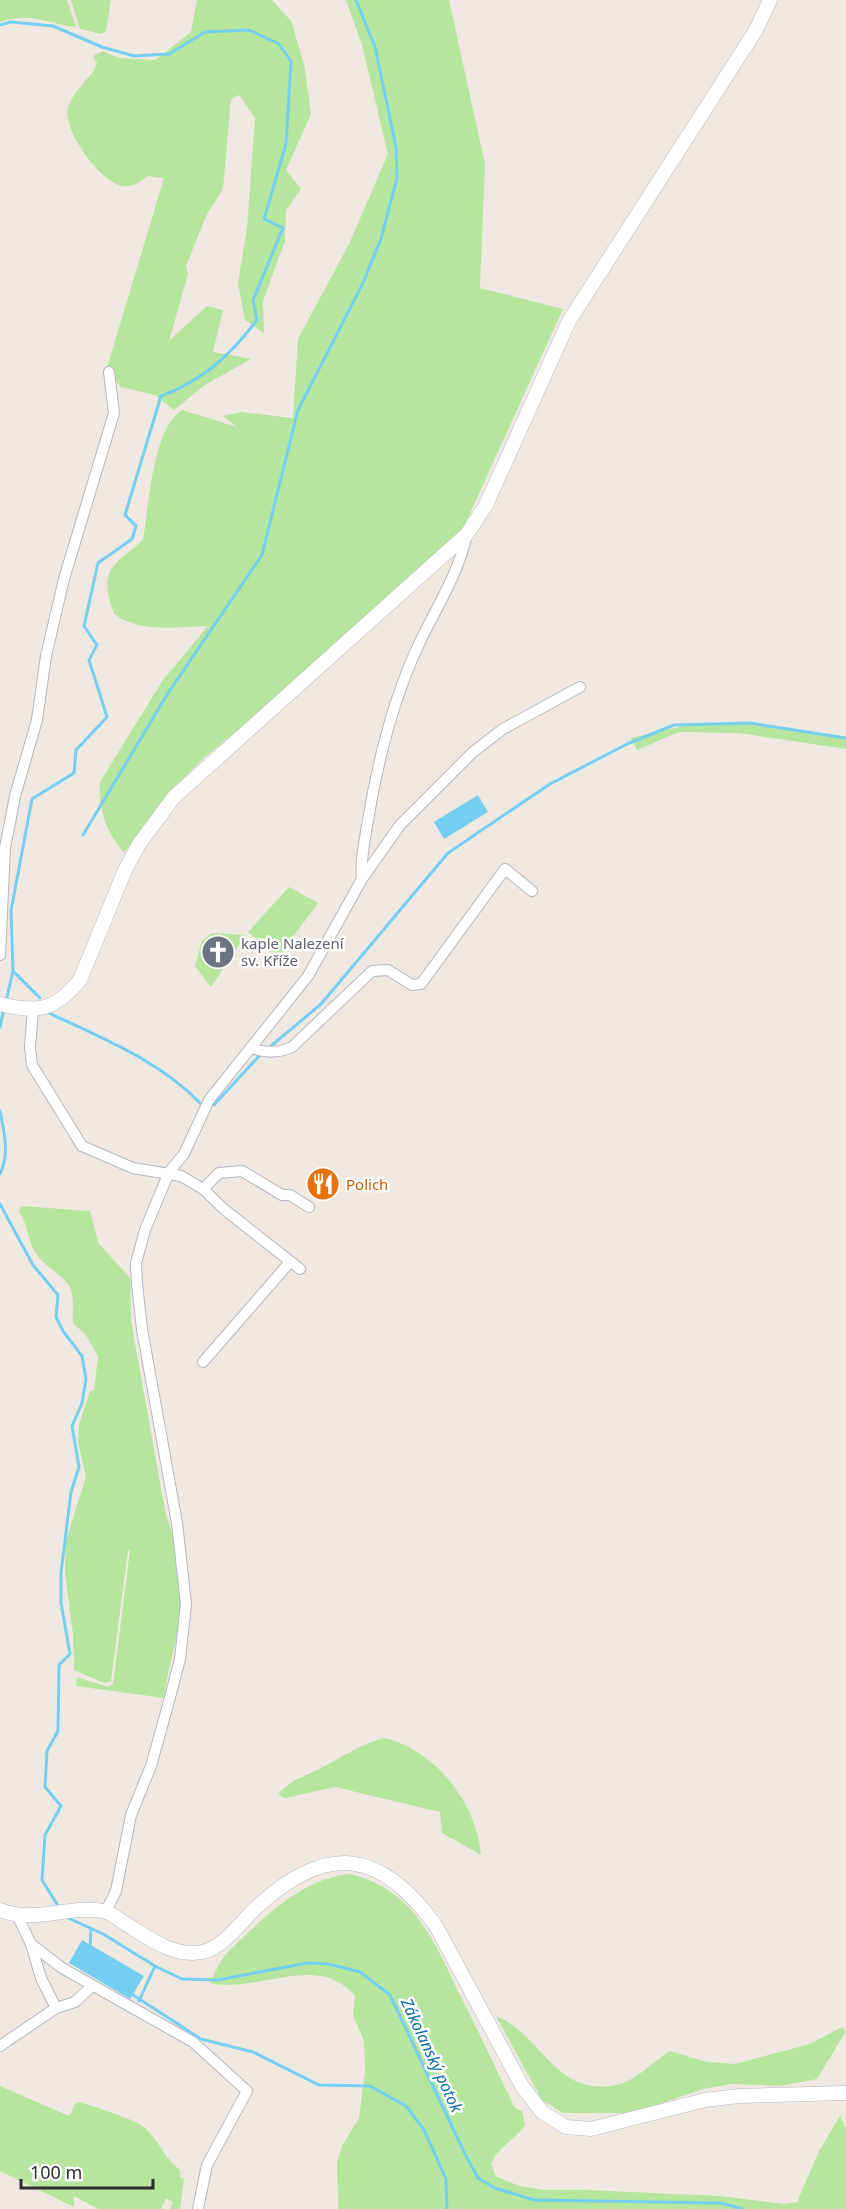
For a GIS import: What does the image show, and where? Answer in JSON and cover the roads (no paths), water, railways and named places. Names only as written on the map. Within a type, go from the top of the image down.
[{"type":"street","points":[[0,1004],[29,1010],[55,1004],[80,980],[125,870],[139,844],[174,797],[467,534],[486,505],[569,321],[756,30],[770,0]]},
{"type":"street","points":[[0,955],[7,838],[15,795],[37,720],[46,657],[64,579],[114,413],[109,372]]},
{"type":"street","points":[[362,879],[361,865],[373,787],[397,700],[418,647],[463,554],[467,534]]},
{"type":"street","points":[[106,1911],[116,1891],[131,1815],[151,1766],[180,1659],[186,1604],[177,1523],[142,1329],[137,1284],[139,1246],[169,1172],[184,1154],[209,1100],[323,953],[362,879],[400,825],[473,752],[503,729],[580,687]]},
{"type":"street","points":[[252,1047],[260,1052],[283,1051],[292,1047],[372,971],[388,970],[412,986],[421,984],[506,869],[532,891]]},
{"type":"street","points":[[29,1010],[32,1065],[41,1083],[58,1104],[76,1139],[93,1151],[133,1168],[169,1172],[181,1176],[203,1189],[300,1269]]},
{"type":"street","points":[[203,1189],[219,1173],[242,1171],[282,1195],[290,1195],[309,1207]]},
{"type":"street","points":[[202,1362],[290,1262]]},
{"type":"street","points":[[0,1910],[17,1915],[47,1916],[71,1911],[106,1911],[171,1949],[200,1952],[213,1947],[227,1937],[258,1906],[298,1876],[332,1862],[360,1865],[394,1880],[420,1903],[436,1926],[522,2086],[542,2112],[566,2127],[580,2129],[601,2127],[705,2100],[739,2096],[846,2093]]},
{"type":"street","points":[[17,1915],[31,1944],[41,1978],[56,2008]]},
{"type":"street","points":[[31,1944],[92,1986],[193,2042],[247,2091],[207,2165],[198,2209]]},
{"type":"street","points":[[0,2046],[56,2008],[75,2001],[92,1986]]},
{"type":"water","points":[[478,795],[488,812],[444,839],[434,822]]},
{"type":"water","points":[[82,1940],[144,1976],[130,1999],[69,1963]]},
{"type":"waterway","points":[[83,835],[168,693],[262,555],[298,410],[362,285],[381,239],[397,178],[396,147],[375,47],[356,0]]},
{"type":"waterway","name":"Zákolanský potok","points":[[0,25],[11,22],[53,26],[102,47],[134,56],[169,54],[205,32],[249,30],[279,44],[291,61],[286,144],[264,219],[283,228],[253,300],[257,320],[237,345],[215,366],[190,383],[161,396],[125,515],[136,526],[132,539],[98,563],[84,626],[97,645],[89,660],[107,717],[76,750],[74,773],[32,799],[11,911],[13,971],[6,1001]]},
{"type":"waterway","points":[[271,1046],[321,1004],[448,853],[550,784],[627,744],[674,725],[749,723],[846,738]]},
{"type":"waterway","points":[[13,971],[40,998]]},
{"type":"waterway","name":"Zákolanský potok","points":[[0,1027],[4,1008]]},
{"type":"waterway","points":[[47,1012],[148,1062],[184,1088],[200,1103]]},
{"type":"waterway","points":[[214,1105],[259,1056]]},
{"type":"waterway","name":"Zákolanský potok","points":[[0,1111],[5,1151],[0,1174]]},
{"type":"waterway","name":"Zákolanský potok","points":[[0,1204],[33,1265],[58,1295],[56,1317],[63,1331],[82,1356],[86,1379],[82,1403],[72,1426],[79,1467],[71,1492],[61,1573],[61,1603],[70,1654],[59,1665],[58,1731],[47,1751],[45,1787],[61,1806],[45,1835],[42,1880],[60,1909]]},
{"type":"waterway","name":"Zákolanský potok","points":[[66,1917],[103,1934],[155,1966],[182,1979],[218,1980],[307,1963],[329,1964],[360,1972],[390,1995],[478,2178],[495,2188],[534,2200],[721,2203],[742,2209]]},
{"type":"waterway","points":[[90,1948],[91,1929]]},
{"type":"waterway","points":[[139,2001],[155,1966]]},
{"type":"waterway","points":[[130,1993],[201,2039],[253,2052],[319,2085],[370,2086],[406,2106],[424,2130],[446,2179],[447,2209]]},
{"type":"place","name":"kaple Nalezení sv. Kříže","points":[[218,952]]},
{"type":"place","name":"Polich","points":[[323,1184]]}]
